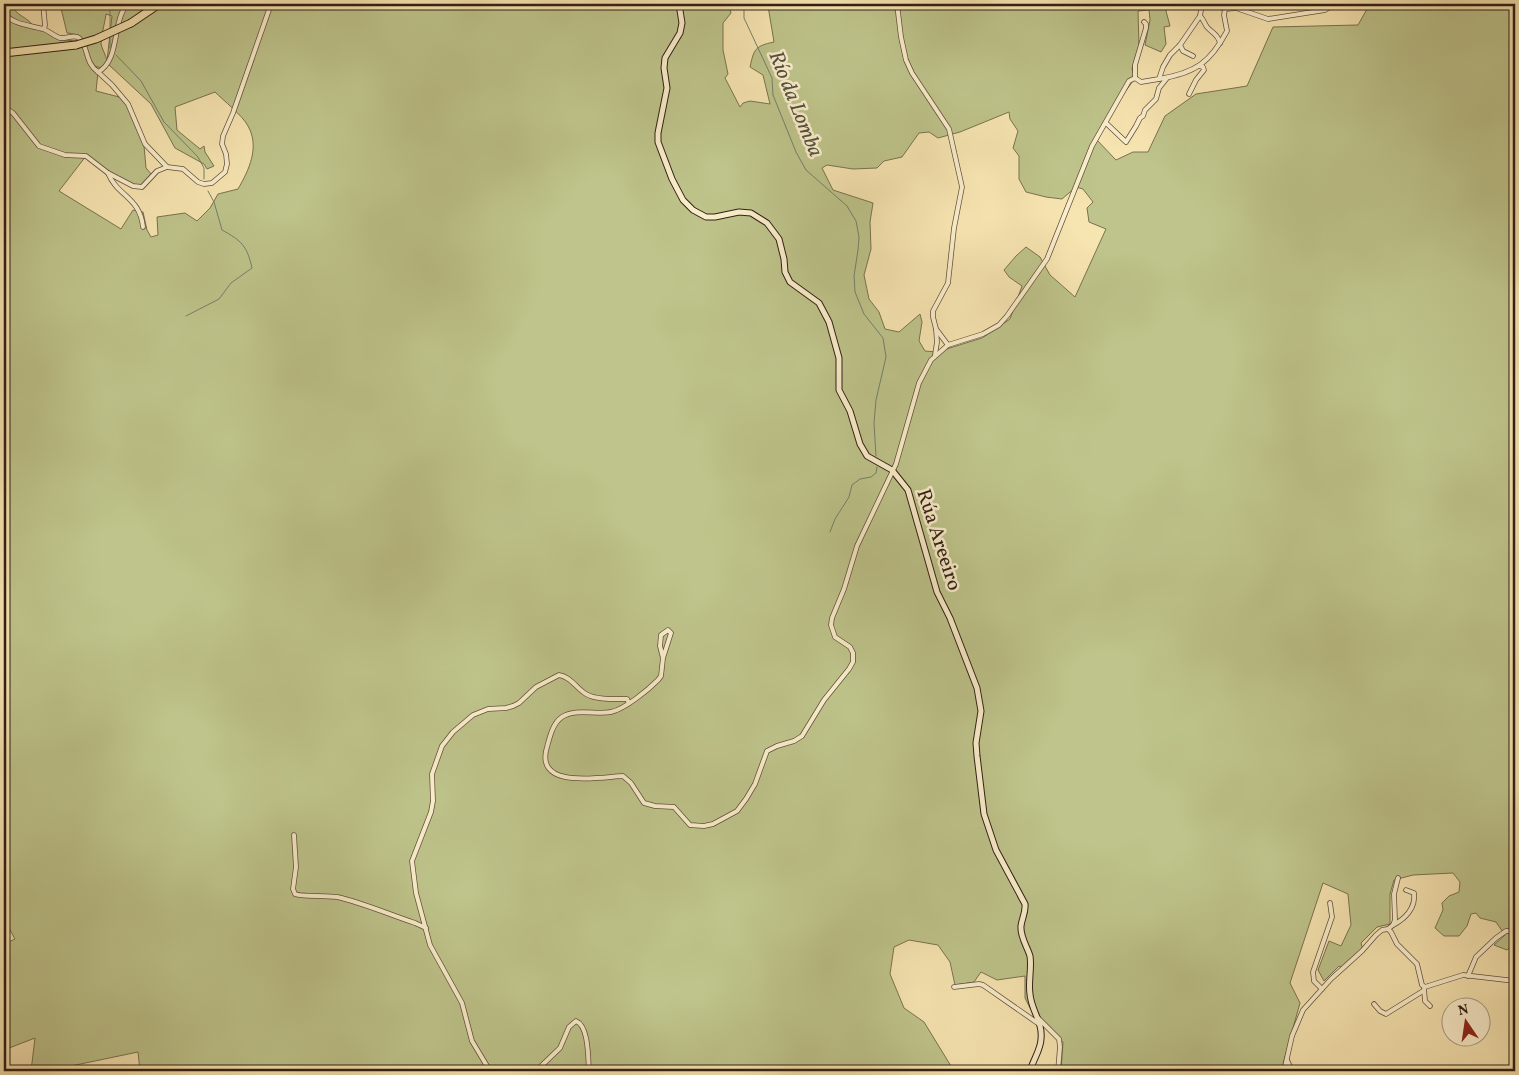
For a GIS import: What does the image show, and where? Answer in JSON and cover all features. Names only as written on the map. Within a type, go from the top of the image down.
[{"type":"highway","points":[[4,54],[76,45],[96,39],[131,23],[159,4]]},
{"type":"highway","points":[[4,48],[55,48]]},
{"type":"street","points":[[43,4],[44,29]]},
{"type":"street","points":[[98,72],[110,60],[119,20],[126,4]]},
{"type":"street","points":[[4,107],[13,113],[39,146],[65,155],[86,156],[108,173],[138,188],[142,187],[157,171],[167,167],[183,168],[198,182],[204,184],[212,183],[226,172],[226,154],[222,144],[223,136],[233,113],[271,4]]},
{"type":"street","name":"Rúa Areeiro","points":[[679,4],[682,23],[680,33],[665,58],[664,68],[667,88],[658,133],[661,151],[676,188],[683,200],[693,210],[706,217],[739,212],[751,213],[762,219],[771,227],[779,239],[785,272],[790,282],[819,303],[829,322],[840,358],[840,390],[850,410],[863,451],[872,460],[892,470],[908,490],[938,592],[950,618],[976,688],[981,711],[976,756],[984,814],[996,850],[1025,904],[1026,910],[1021,927],[1030,956],[1030,1001],[1040,1025],[1041,1041],[1030,1071]]},
{"type":"street","points":[[664,658],[659,639],[668,630],[671,633],[661,676],[658,680],[620,710],[609,713],[572,714],[561,718],[553,729],[546,750],[545,760],[550,770],[556,775],[565,777],[601,779],[623,776],[631,783],[644,803],[655,806],[674,807],[686,821],[694,826],[713,824],[736,811],[746,799],[768,752],[777,746],[794,741],[802,736],[824,700],[853,662],[854,656],[851,649],[835,637],[831,625],[832,618],[844,589],[857,546],[896,464],[919,383],[935,355],[937,342],[933,311],[948,283],[952,242],[962,187],[949,129],[906,60],[897,4]]},
{"type":"street","points":[[1159,79],[1170,55],[1180,45],[1200,16],[1202,4]]},
{"type":"street","points":[[1213,4],[1225,8],[1236,8],[1268,19],[1325,10],[1335,4]]},
{"type":"street","points":[[1134,78],[1140,82],[1167,78],[1200,66],[1213,54],[1227,31],[1224,15],[1225,8]]},
{"type":"street","points":[[4,14],[16,23],[44,29],[60,38],[79,38],[89,63],[112,85],[128,104],[145,144],[167,167]]},
{"type":"street","points":[[1200,16],[1207,27],[1216,34],[1220,43]]},
{"type":"street","points":[[935,355],[948,345],[983,334],[999,324],[1007,316],[1047,259],[1090,150],[1129,82],[1134,78],[1135,65],[1146,28],[1144,22]]},
{"type":"street","points":[[1180,45],[1183,51],[1193,56]]},
{"type":"street","points":[[1190,94],[1196,80],[1204,70],[1200,66]]},
{"type":"street","points":[[1106,123],[1126,142],[1145,110],[1156,99],[1159,88],[1167,78]]},
{"type":"street","points":[[108,173],[112,182],[141,212],[143,227]]},
{"type":"street","points":[[936,329],[948,345]]},
{"type":"street","points":[[490,1071],[472,1041],[462,1003],[430,945],[416,893],[412,861],[431,812],[433,801],[432,774],[442,746],[453,732],[473,714],[488,709],[513,706],[519,703],[536,687],[559,676],[570,679],[578,689],[589,696],[627,699],[630,703]]},
{"type":"street","points":[[294,834],[296,866],[293,889],[295,894],[299,896],[321,895],[338,897],[426,928]]},
{"type":"street","points":[[1394,926],[1394,894],[1398,878]]},
{"type":"street","points":[[1284,1071],[1292,1036],[1303,1010],[1376,935],[1401,921],[1414,906],[1414,894],[1406,890]]},
{"type":"street","points":[[1322,989],[1314,981],[1313,972],[1332,917],[1330,903]]},
{"type":"street","points":[[1388,929],[1397,944],[1417,964],[1424,989],[1425,1001],[1430,1006]]},
{"type":"street","points":[[1468,976],[1476,957],[1506,931],[1515,931]]},
{"type":"street","points":[[1374,1004],[1380,1011],[1386,1014],[1424,989],[1463,975],[1515,981]]},
{"type":"street","points":[[954,987],[983,985],[1040,1025]]},
{"type":"street","points":[[1037,1018],[1042,1020],[1059,1039],[1058,1071]]},
{"type":"street","points":[[536,1071],[560,1048],[569,1027],[576,1021],[583,1028],[588,1051],[589,1071]]},
{"type":"street","points":[[1287,1060],[1292,1071]]},
{"type":"green space","points":[[4,4],[12,4],[16,12],[29,21],[34,28],[47,32],[57,39],[75,41],[78,46],[84,47],[89,63],[98,72],[96,91],[123,98],[136,120],[144,146],[146,168],[152,175],[142,187],[138,188],[108,173],[86,156],[59,191],[121,229],[133,210],[143,212],[147,230],[151,237],[158,235],[157,217],[185,213],[197,221],[210,208],[218,194],[238,189],[252,158],[253,142],[248,126],[233,108],[215,92],[175,107],[177,130],[200,149],[204,146],[205,152],[214,166],[207,169],[204,164],[175,148],[151,104],[108,64],[102,68],[94,66],[83,40],[75,34],[67,33],[60,4],[729,4],[731,13],[723,23],[723,50],[728,74],[725,78],[740,107],[743,103],[750,101],[770,104],[763,75],[750,67],[756,49],[774,42],[768,6],[755,4],[1167,4],[1166,11],[1170,26],[1164,27],[1166,44],[1161,52],[1145,45],[1150,20],[1149,10],[1138,11],[1139,46],[1132,69],[1135,78],[1113,109],[1096,139],[1116,160],[1133,152],[1148,152],[1165,116],[1196,94],[1247,86],[1273,27],[1358,25],[1368,4],[1515,4],[1515,943],[1507,950],[1494,945],[1505,935],[1496,922],[1480,918],[1476,913],[1471,914],[1467,926],[1459,936],[1444,936],[1435,928],[1443,910],[1442,903],[1449,896],[1459,892],[1460,882],[1453,873],[1413,875],[1394,880],[1390,894],[1390,924],[1377,927],[1361,943],[1363,950],[1345,969],[1339,966],[1324,981],[1318,970],[1329,941],[1341,946],[1351,925],[1348,894],[1323,883],[1290,983],[1300,1003],[1281,1071],[1061,1071],[1063,1042],[1031,1010],[1025,998],[1025,976],[997,980],[981,972],[974,982],[955,985],[950,962],[938,945],[909,940],[894,947],[890,974],[904,1008],[924,1022],[954,1071],[140,1071],[138,1052],[47,1071],[31,1071],[35,1038],[4,1050],[4,944],[15,939],[4,919]],"holes":[[[106,14],[112,16],[107,61],[101,44]],[[1009,112],[1010,119],[1018,131],[1013,148],[1019,156],[1019,179],[1026,192],[1062,199],[1076,187],[1083,189],[1093,202],[1087,208],[1089,222],[1106,229],[1075,297],[1050,275],[1040,257],[1026,247],[1004,270],[1009,277],[1022,286],[1010,319],[982,338],[937,352],[925,351],[919,341],[922,322],[920,314],[899,332],[885,329],[879,312],[869,299],[864,275],[871,249],[870,222],[873,203],[833,190],[822,168],[827,165],[853,169],[877,168],[884,161],[902,157],[919,133],[929,132],[938,138],[960,132]]]},
{"type":"waterway","points":[[110,4],[110,30]]},
{"type":"waterway","name":"Río da Lomba","points":[[746,4],[744,5],[744,18],[772,78],[773,95],[796,152],[806,170],[847,206],[856,221],[859,237],[854,276],[855,292],[864,314],[883,338],[886,357],[876,400],[874,423],[876,456]]},
{"type":"waterway","points":[[110,36],[110,48]]},
{"type":"waterway","points":[[116,55],[141,81],[164,122],[198,157],[204,168],[204,179]]},
{"type":"waterway","points":[[186,316],[219,299],[231,283],[252,268],[243,245],[222,230],[214,202],[208,191]]},
{"type":"waterway","name":"Río da Lomba","points":[[830,532],[835,519],[849,497],[852,485],[860,479],[871,477],[876,473],[877,467]]}]
